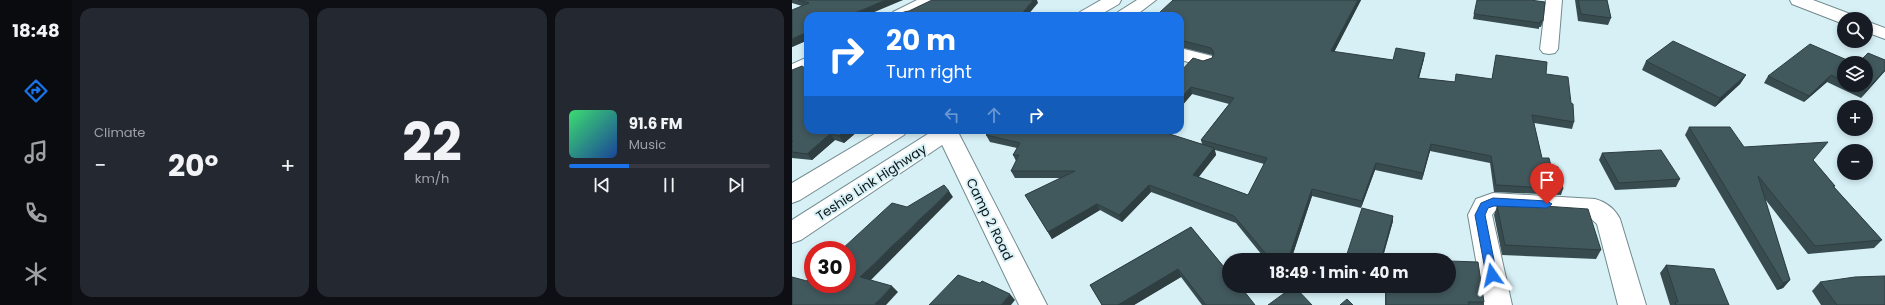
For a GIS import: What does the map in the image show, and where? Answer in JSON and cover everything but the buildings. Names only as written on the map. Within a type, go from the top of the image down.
[{"type":"street","points":[[907,12],[930,0]]},
{"type":"street","points":[[1093,12],[1113,0]]},
{"type":"street","points":[[1130,12],[1148,0]]},
{"type":"street","points":[[1549,49],[1554,0]]},
{"type":"street","points":[[1798,0],[1837,15]]},
{"type":"street","points":[[1873,29],[1885,34]]},
{"type":"street","points":[[1184,55],[1205,60]]},
{"type":"street","points":[[792,71],[804,65]]},
{"type":"street","points":[[792,194],[890,134]]},
{"type":"street","name":"Teshie Link Highway","points":[[792,233],[943,134]]},
{"type":"street","name":"Camp 2 Road","points":[[949,134],[1033,305]]},
{"type":"street","points":[[1498,305],[1480,215],[1484,206],[1493,202],[1595,208],[1608,219],[1632,305]]},
{"type":"route","points":[[1492,275],[1480,215],[1484,206],[1493,202],[1547,204]]}]
